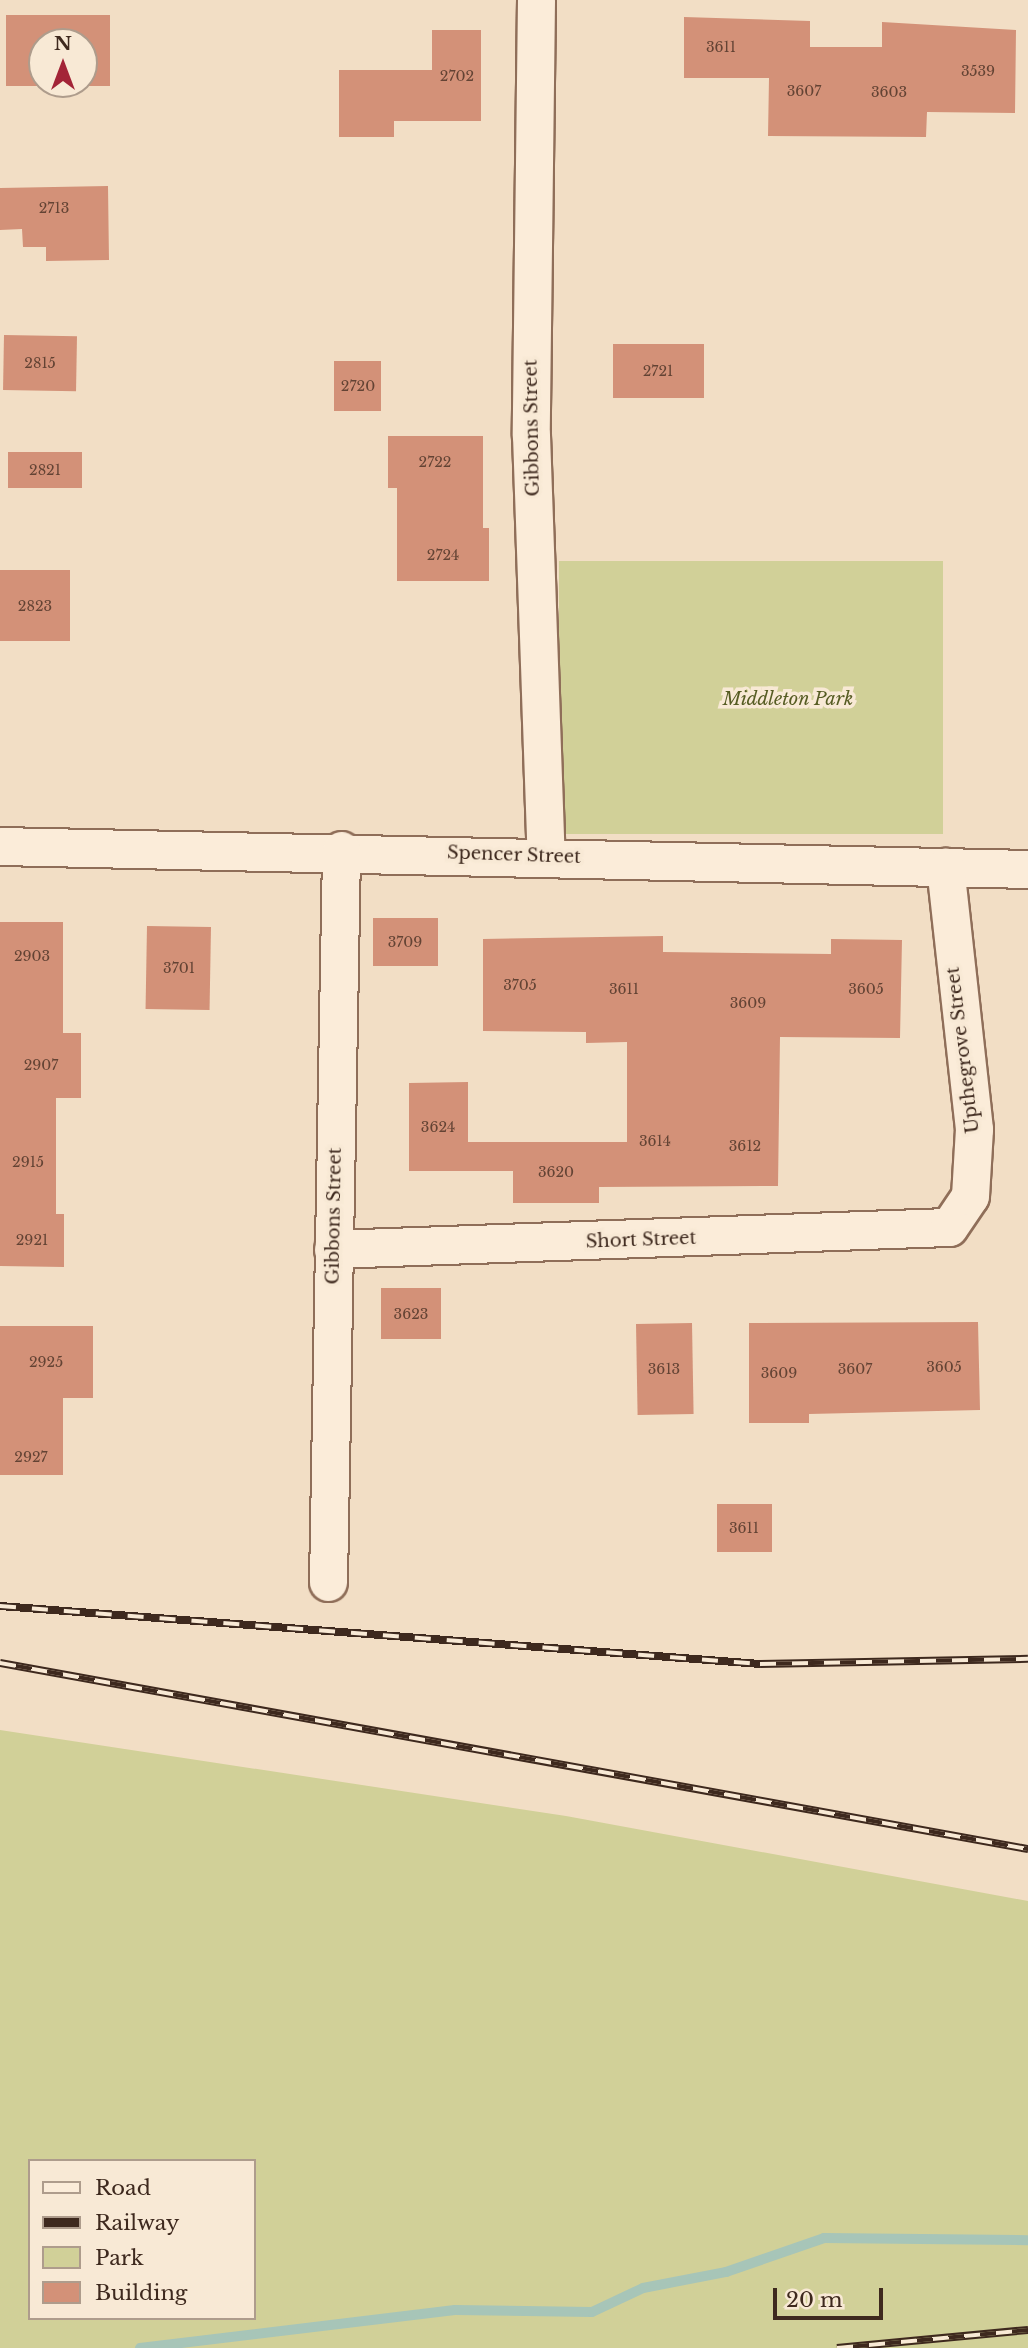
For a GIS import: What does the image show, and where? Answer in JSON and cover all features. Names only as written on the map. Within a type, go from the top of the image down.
[{"type":"street","name":"Gibbons Street","points":[[536,0],[531,435],[546,856]]},
{"type":"street","name":"Spencer Street","points":[[0,846],[341,850],[1028,869]]},
{"type":"street","name":"Gibbons Street","points":[[328,1582],[341,850]]},
{"type":"street","name":"Upthegrove Street","points":[[945,867],[974,1129],[970,1196],[948,1227]]},
{"type":"street","name":"Short Street","points":[[333,1249],[948,1227]]},
{"type":"green space","name":"Middleton Park","points":[[559,561],[943,561],[943,834],[559,834]]},
{"type":"green space","points":[[0,1730],[566,1816],[1028,1901],[1028,2348],[0,2348]]},
{"type":"building","points":[[6,15],[110,15],[110,86],[98,86],[98,28],[28,28],[28,86],[6,86]]},
{"type":"building","points":[[684,17],[810,21],[810,47],[882,47],[882,22],[1016,30],[1015,113],[927,112],[926,137],[768,136],[769,78],[684,78]]},
{"type":"building","points":[[432,30],[481,30],[481,121],[394,121],[394,137],[339,137],[339,70],[432,70]]},
{"type":"building","points":[[108,186],[109,260],[46,261],[46,247],[23,247],[22,229],[0,230],[0,188]]},
{"type":"building","points":[[4,335],[77,336],[76,391],[3,390]]},
{"type":"building","points":[[613,344],[704,344],[704,398],[613,398]]},
{"type":"building","points":[[334,361],[381,361],[381,411],[334,411]]},
{"type":"building","points":[[388,436],[483,436],[483,528],[489,528],[489,581],[397,581],[397,488],[388,488]]},
{"type":"building","points":[[8,452],[82,452],[82,488],[8,488]]},
{"type":"building","points":[[0,570],[70,570],[70,641],[0,641]]},
{"type":"building","points":[[373,918],[438,918],[438,966],[373,966]]},
{"type":"building","points":[[0,922],[63,922],[63,1033],[81,1033],[81,1098],[56,1098],[56,1214],[64,1214],[64,1267],[0,1266]]},
{"type":"building","points":[[147,926],[211,927],[210,1010],[146,1009]]},
{"type":"building","points":[[663,936],[663,952],[831,954],[831,939],[902,940],[900,1038],[780,1037],[778,1186],[599,1187],[599,1203],[513,1203],[513,1171],[409,1171],[409,1083],[468,1082],[468,1142],[627,1142],[627,1042],[586,1043],[586,1032],[483,1031],[483,939]]},
{"type":"building","points":[[381,1288],[441,1288],[441,1339],[381,1339]]},
{"type":"building","points":[[978,1322],[980,1410],[809,1414],[809,1423],[749,1423],[749,1323]]},
{"type":"building","points":[[692,1323],[694,1414],[638,1415],[636,1324]]},
{"type":"building","points":[[0,1326],[93,1326],[93,1398],[63,1398],[63,1475],[0,1475]]},
{"type":"building","points":[[717,1504],[772,1504],[772,1552],[717,1552]]},
{"type":"waterway","points":[[140,2348],[455,2310],[592,2312],[643,2288],[726,2272],[824,2238],[1028,2240]]},
{"type":"railway","points":[[0,1606],[760,1664],[1028,1659]]},
{"type":"railway","points":[[0,1663],[1028,1849]]},
{"type":"railway","points":[[837,2348],[1028,2330]]}]
